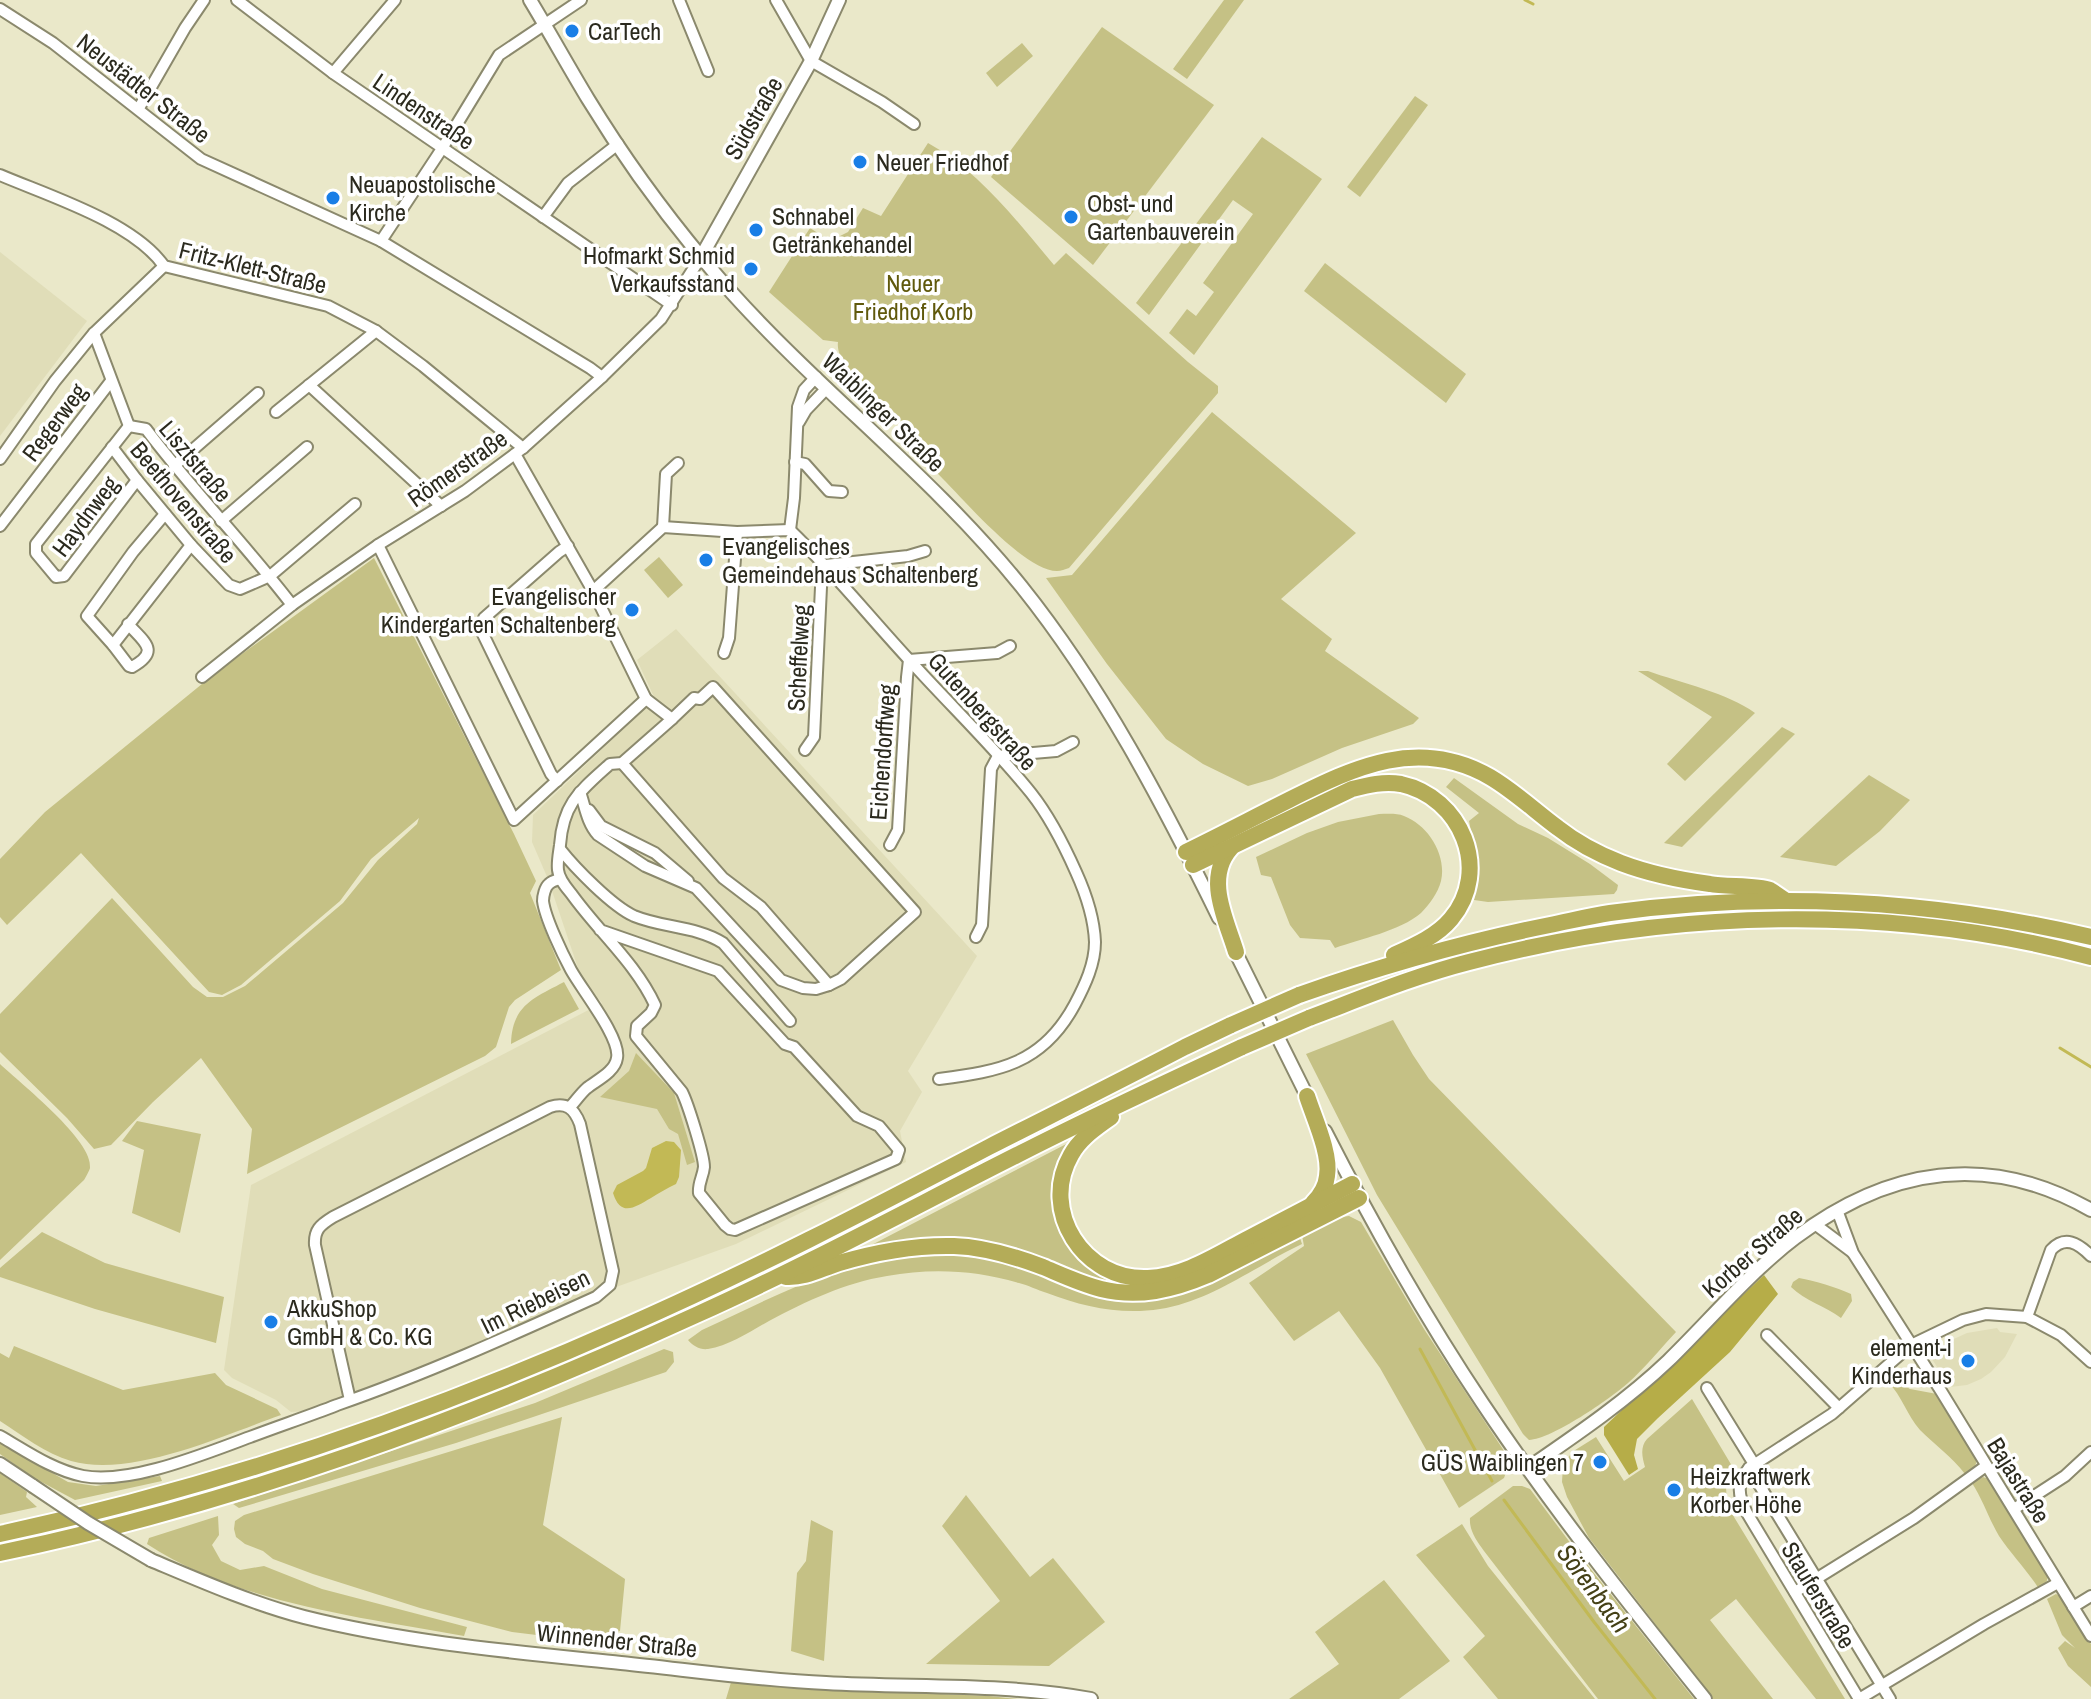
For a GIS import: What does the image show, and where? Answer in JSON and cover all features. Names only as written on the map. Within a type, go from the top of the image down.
[{"type":"highway","points":[[1190,858],[1327,781],[1384,760],[1431,758],[1449,760],[1491,777],[1559,829],[1606,857],[1678,880],[1768,889],[1785,900]]},
{"type":"highway","points":[[1190,858],[1237,844],[1332,797],[1372,784],[1388,783],[1417,789],[1433,798],[1446,809],[1464,836],[1470,870],[1461,904],[1438,931],[1373,969]]},
{"type":"highway","points":[[1236,952],[1217,878],[1222,861],[1237,844]]},
{"type":"highway","points":[[0,1534],[130,1503],[255,1467],[398,1418],[557,1356],[815,1238],[1231,1025],[1299,995],[1373,969],[1464,943],[1608,913],[1785,900],[1917,907],[1994,917],[2091,937]]},
{"type":"highway","points":[[0,1553],[73,1537],[261,1485],[414,1433],[565,1374],[779,1276],[1027,1150],[1242,1047],[1421,975],[1536,945],[1613,932],[1786,919],[1917,926],[1984,935],[2091,957]]},
{"type":"highway","points":[[1137,1096],[1126,1108],[1081,1140],[1071,1155],[1061,1182],[1060,1196],[1066,1227],[1081,1251],[1105,1269],[1146,1278],[1176,1273],[1311,1205],[1356,1191]]},
{"type":"highway","points":[[1307,1096],[1328,1168],[1323,1189],[1311,1205]]},
{"type":"highway","points":[[779,1276],[800,1277],[837,1264],[899,1249],[958,1246],[1008,1255],[1100,1289],[1144,1293],[1165,1291],[1208,1275],[1356,1191]]},
{"type":"street","points":[[139,108],[204,0]]},
{"type":"street","name":"Lindenstraße","points":[[237,0],[333,73],[672,305]]},
{"type":"street","points":[[333,73],[395,0]]},
{"type":"street","name":"Waiblinger Straße","points":[[530,0],[589,101],[659,203],[701,257],[735,296],[827,388],[953,508],[1040,611],[1122,733],[1190,858],[1356,1191],[1434,1327],[1528,1468],[1705,1699]]},
{"type":"street","points":[[381,241],[499,55],[581,0]]},
{"type":"street","points":[[679,0],[708,71]]},
{"type":"street","points":[[776,0],[811,61],[914,124]]},
{"type":"street","name":"Südstraße","points":[[701,257],[811,61],[839,0]]},
{"type":"street","name":"Neustädter Straße","points":[[0,9],[53,43],[201,159],[381,241],[602,377]]},
{"type":"street","points":[[543,217],[568,183],[618,144]]},
{"type":"street","name":"Fritz-Klett-Straße","points":[[0,175],[110,222],[154,252],[164,266],[328,306],[376,331],[423,366],[519,451],[646,699]]},
{"type":"street","name":"Römerstraße","points":[[202,677],[292,605],[378,545],[465,491],[519,451],[653,328],[672,305],[701,257]]},
{"type":"street","points":[[0,459],[55,381],[94,333],[164,266]]},
{"type":"street","points":[[276,412],[376,331]]},
{"type":"street","name":"Lisztstraße","points":[[94,333],[129,426],[146,429],[292,605]]},
{"type":"street","points":[[663,527],[737,532],[790,530],[800,398],[816,377]]},
{"type":"street","name":"Regerweg","points":[[0,526],[111,381]]},
{"type":"street","points":[[309,385],[441,506]]},
{"type":"street","points":[[797,428],[800,418],[827,388]]},
{"type":"street","points":[[174,466],[258,393]]},
{"type":"street","points":[[112,447],[129,426]]},
{"type":"street","name":"Beethovenstraße","points":[[112,447],[191,545],[229,585],[240,589],[270,576]]},
{"type":"street","name":"Haydnweg","points":[[112,447],[36,544],[36,553],[56,577],[64,576],[137,480]]},
{"type":"street","points":[[221,521],[307,447]]},
{"type":"street","points":[[795,462],[805,464],[829,491],[842,492]]},
{"type":"street","points":[[593,591],[663,527],[666,474],[678,463]]},
{"type":"street","points":[[270,576],[355,504]]},
{"type":"street","points":[[128,624],[149,651],[148,656],[136,665],[129,666],[87,616],[165,514]]},
{"type":"street","name":"Gutenbergstraße","points":[[790,530],[826,565],[1032,795],[1048,818],[1083,888],[1094,927],[1092,964],[1073,1009],[1051,1038],[1034,1053],[1011,1065],[984,1073],[939,1079]]},
{"type":"street","points":[[724,653],[729,638],[737,532]]},
{"type":"street","points":[[113,645],[191,545]]},
{"type":"street","points":[[378,545],[514,820],[646,699],[672,719]]},
{"type":"street","points":[[557,781],[480,628],[484,618],[568,546]]},
{"type":"street","points":[[826,565],[908,556],[925,551]]},
{"type":"street","name":"Scheffelweg","points":[[805,750],[814,737],[821,587],[826,565]]},
{"type":"street","points":[[909,660],[997,653],[1010,646]]},
{"type":"street","name":"Eichendorffweg","points":[[890,845],[898,830],[909,660]]},
{"type":"street","points":[[585,805],[601,826],[655,853],[696,888],[781,980],[803,988],[816,989],[841,979],[915,912],[713,687],[700,699],[694,698],[622,763],[610,764],[580,792],[565,813],[562,824],[557,868],[560,879],[600,930],[647,987],[655,1005],[637,1026],[636,1036],[682,1092],[704,1166],[699,1193],[730,1229],[735,1230],[896,1159],[899,1150],[879,1126],[857,1116],[718,971],[600,930]]},
{"type":"street","points":[[976,937],[982,925],[991,769],[998,756],[1056,751],[1073,742]]},
{"type":"street","points":[[622,763],[723,878],[761,907],[829,985]]},
{"type":"street","points":[[580,792],[598,835],[645,866],[696,888]]},
{"type":"street","points":[[560,849],[608,897],[635,916],[710,935],[723,943],[790,1021]]},
{"type":"street","points":[[350,1400],[315,1245],[318,1228],[333,1217],[539,1112],[557,1104],[570,1107],[584,1090],[608,1072],[617,1058],[617,1046],[571,970],[546,910],[544,892],[549,884],[560,879]]},
{"type":"street","name":"Im Riebeisen","points":[[0,1436],[45,1462],[86,1477],[108,1477],[166,1466],[470,1354],[596,1297],[610,1285],[613,1271],[580,1124],[570,1107]]},
{"type":"street","name":"Korber Straße","points":[[1528,1468],[1592,1424],[1666,1363],[1795,1238],[1863,1196],[1911,1180],[1952,1174],[1983,1175],[2023,1181],[2063,1195],[2091,1210]]},
{"type":"street","points":[[1837,1210],[1853,1253],[1911,1345]]},
{"type":"street","points":[[1816,1225],[1853,1253]]},
{"type":"street","points":[[2027,1317],[2051,1250],[2057,1243],[2066,1241],[2078,1244],[2091,1256]]},
{"type":"street","points":[[1751,1466],[1839,1408],[1911,1345],[1963,1320],[1986,1314],[2027,1317],[2061,1335],[2091,1362]]},
{"type":"street","points":[[1767,1335],[1839,1408]]},
{"type":"street","name":"Bajastraße","points":[[1911,1345],[2091,1636]]},
{"type":"street","name":"Stauferstraße","points":[[1707,1388],[1816,1579],[1890,1699]]},
{"type":"street","points":[[2014,1509],[2065,1476],[2091,1452]]},
{"type":"street","name":"Winnender Straße","points":[[0,1464],[88,1523],[151,1560],[259,1604],[304,1617],[390,1635],[528,1654],[823,1683],[991,1689],[1091,1699]]},
{"type":"street","name":"Stauferstraße","points":[[1751,1466],[1740,1481],[1742,1504],[1859,1699]]},
{"type":"street","points":[[1795,1592],[1914,1518],[1986,1466]]},
{"type":"street","points":[[1859,1699],[2058,1583]]},
{"type":"street","points":[[2073,1607],[2091,1596]]},
{"type":"shaded area","points":[[0,252],[87,321],[0,436]]},
{"type":"shaded area","points":[[676,629],[977,956],[908,1071],[922,1092],[900,1131],[906,1162],[736,1244],[605,1291],[325,1410],[291,1412],[276,1400],[232,1378],[224,1370],[251,1185],[602,1003],[582,980],[548,879],[532,842],[533,815],[655,699],[637,660]]},
{"type":"shaded area","points":[[666,1141],[674,1142],[681,1150],[676,1184],[634,1207],[620,1206],[613,1193],[617,1185],[643,1171],[652,1148]]},
{"type":"shaded area","points":[[1764,1275],[1778,1294],[1730,1352],[1637,1439],[1634,1455],[1638,1469],[1629,1475],[1604,1435],[1604,1427]]},
{"type":"shaded area","name":"element-i Kinderhaus","points":[[1997,1328],[2000,1332],[2017,1334],[2005,1357],[1981,1379],[1950,1387],[1930,1356],[1945,1347],[1945,1343],[1967,1333]]},
{"type":"green space","points":[[1224,0],[1244,0],[1187,79],[1173,69]]},
{"type":"green space","points":[[1102,27],[1214,105],[1093,265],[991,177]]},
{"type":"green space","points":[[1022,43],[1033,56],[997,87],[986,73]]},
{"type":"green space","points":[[1415,96],[1428,105],[1360,197],[1347,187]]},
{"type":"green space","points":[[1262,137],[1322,179],[1194,355],[1169,333],[1187,309],[1196,316],[1214,292],[1203,283],[1253,214],[1233,200],[1149,315],[1136,303]]},
{"type":"green space","name":"Neuer Friedhof Korb","points":[[928,143],[981,182],[1054,265],[1066,253],[1218,386],[1218,393],[1069,568],[1057,571],[1044,568],[996,533],[903,440],[911,430],[854,377],[839,353],[838,342],[823,340],[769,292],[810,228],[830,241],[848,232],[863,208],[881,216]]},
{"type":"green space","points":[[1325,263],[1466,374],[1446,403],[1304,291]]},
{"type":"green space","points":[[1212,412],[1356,533],[1281,599],[1332,639],[1325,651],[1419,718],[1413,724],[1342,748],[1272,779],[1248,786],[1203,764],[1166,739],[1107,664],[1046,578],[1072,575]]},
{"type":"green space","points":[[659,557],[683,585],[668,598],[644,570]]},
{"type":"green space","points":[[374,558],[536,881],[530,893],[561,970],[515,1000],[509,1007],[496,1047],[485,1056],[247,1174],[252,1129],[201,1058],[111,1145],[94,1149],[0,1052],[0,1014],[112,898],[193,987],[207,997],[223,997],[245,986],[343,903],[378,860],[417,824],[419,818],[371,859],[340,901],[241,985],[222,995],[209,992],[81,853],[7,925],[0,917],[0,859],[45,812],[213,675]]},
{"type":"green space","points":[[1638,671],[1648,671],[1718,694],[1755,713],[1685,781],[1667,764],[1712,717]]},
{"type":"green space","points":[[1782,727],[1795,734],[1682,847],[1664,843]]},
{"type":"green space","points":[[1869,775],[1910,800],[1880,831],[1836,866],[1780,857]]},
{"type":"green space","points":[[1454,778],[1518,824],[1590,864],[1618,885],[1617,890],[1614,894],[1488,902],[1474,900],[1478,868],[1469,821],[1479,813],[1446,787]]},
{"type":"green space","points":[[1379,814],[1398,814],[1413,820],[1434,842],[1442,871],[1440,885],[1433,898],[1421,913],[1402,925],[1335,948],[1330,940],[1300,938],[1290,925],[1271,877],[1261,875],[1256,857],[1338,822]]},
{"type":"green space","points":[[564,982],[579,1009],[511,1044],[515,1020],[520,1011],[534,998]]},
{"type":"green space","points":[[1393,1020],[1429,1079],[1676,1332],[1620,1390],[1580,1417],[1539,1438],[1529,1440],[1523,1434],[1377,1195],[1306,1054]]},
{"type":"green space","points":[[636,1053],[674,1093],[695,1162],[687,1165],[678,1134],[669,1129],[657,1109],[600,1097],[629,1071]]},
{"type":"green space","points":[[0,1064],[69,1128],[88,1157],[90,1168],[84,1180],[0,1260]]},
{"type":"green space","points":[[137,1121],[201,1134],[180,1233],[132,1213],[144,1150],[122,1141]]},
{"type":"green space","points":[[1074,1140],[1058,1179],[1086,1263],[1179,1283],[1115,1287],[996,1247],[858,1252]]},
{"type":"green space","points":[[1349,1216],[1361,1222],[1424,1329],[1506,1454],[1509,1464],[1504,1478],[1459,1508],[1380,1368],[1339,1311],[1294,1341],[1249,1283],[1304,1246],[1302,1235],[1333,1218]]},
{"type":"green space","points":[[42,1232],[105,1263],[224,1297],[216,1343],[95,1309],[0,1277],[0,1268]]},
{"type":"green space","points":[[1299,1235],[1302,1244],[1233,1282],[1198,1299],[1160,1309],[1131,1311],[1102,1308],[986,1275],[904,1273],[871,1279],[826,1294],[724,1345],[699,1348],[688,1340],[702,1330],[790,1289],[879,1260],[910,1255],[969,1254],[1007,1263],[1092,1294],[1147,1300],[1202,1286]]},
{"type":"green space","points":[[1799,1278],[1851,1294],[1852,1301],[1841,1318],[1791,1287]]},
{"type":"green space","points":[[14,1346],[123,1390],[215,1373],[226,1385],[277,1409],[281,1415],[205,1443],[149,1459],[95,1465],[71,1461],[43,1449],[0,1421],[0,1353],[9,1358]]},
{"type":"green space","points":[[664,1349],[673,1352],[674,1362],[666,1372],[456,1443],[239,1508],[233,1504],[535,1403]]},
{"type":"green space","points":[[1892,1379],[1910,1389],[1937,1394],[1976,1457],[1972,1469],[1965,1474],[1920,1430],[1888,1382]]},
{"type":"green space","points":[[1692,1399],[1732,1466],[1726,1492],[1734,1517],[1845,1699],[1816,1699],[1736,1599],[1710,1620],[1773,1699],[1713,1699],[1589,1538],[1567,1497],[1562,1482],[1563,1466],[1572,1452],[1596,1437],[1624,1481],[1645,1467],[1642,1449],[1647,1439]]},
{"type":"green space","points":[[562,1417],[543,1525],[625,1579],[620,1631],[593,1640],[512,1632],[420,1608],[313,1574],[273,1559],[236,1537],[235,1521],[244,1515]]},
{"type":"green space","points":[[0,1443],[68,1482],[96,1486],[160,1476],[162,1481],[75,1500],[34,1478],[0,1454]]},
{"type":"green space","points":[[0,1473],[27,1492],[26,1497],[37,1507],[0,1515]]},
{"type":"green space","points":[[1983,1477],[1989,1479],[2048,1576],[2046,1584],[2039,1589],[1999,1536],[1972,1483]]},
{"type":"green space","points":[[1513,1486],[1530,1489],[1694,1699],[1598,1699],[1472,1532],[1470,1518]]},
{"type":"green space","points":[[966,1495],[1030,1577],[1053,1558],[1105,1622],[1049,1666],[926,1664],[1000,1601],[942,1526]]},
{"type":"green space","points":[[218,1516],[219,1535],[212,1545],[221,1561],[240,1570],[264,1566],[322,1589],[467,1627],[464,1636],[341,1614],[259,1594],[219,1581],[147,1544],[149,1538]]},
{"type":"green space","points":[[811,1520],[833,1531],[824,1661],[791,1651],[797,1573],[806,1561]]},
{"type":"green space","points":[[1462,1524],[1488,1566],[1595,1699],[1498,1699],[1463,1657],[1485,1636],[1416,1555]]},
{"type":"green space","points":[[1384,1580],[1450,1661],[1399,1699],[1289,1699],[1339,1664],[1315,1632]]},
{"type":"green space","points":[[2056,1594],[2091,1644],[2091,1687],[2068,1666],[2058,1648],[2065,1641],[2075,1648],[2062,1635],[2047,1599]]},
{"type":"green space","points":[[732,1679],[823,1689],[1017,1699],[726,1699]]},
{"type":"waterway","points":[[1525,0],[1533,4]]},
{"type":"waterway","points":[[2060,1048],[2091,1067]]},
{"type":"waterway","name":"Sörenbach","points":[[1420,1349],[1492,1481]]},
{"type":"waterway","name":"Sörenbach","points":[[1504,1500],[1655,1699]]},
{"type":"place","name":"CarTech","points":[[572,31]]},
{"type":"place","name":"Neuer Friedhof","points":[[860,162]]},
{"type":"place","name":"Neuapostolische Kirche","points":[[333,198]]},
{"type":"place","name":"Obst- und Gartenbauverein","points":[[1071,217]]},
{"type":"place","name":"Schnabel Getränkehandel","points":[[756,230]]},
{"type":"place","name":"Hofmarkt Schmid Verkaufsstand","points":[[751,269]]},
{"type":"place","name":"Evangelisches Gemeindehaus Schaltenberg","points":[[706,560]]},
{"type":"place","name":"Evangelischer Kindergarten Schaltenberg","points":[[632,610]]},
{"type":"place","name":"AkkuShop GmbH & Co. KG","points":[[271,1322]]},
{"type":"place","name":"element-i Kinderhaus","points":[[1968,1361]]},
{"type":"place","name":"GÜS Waiblingen 7","points":[[1600,1462]]},
{"type":"place","name":"Heizkraftwerk Korber Höhe","points":[[1674,1490]]}]
